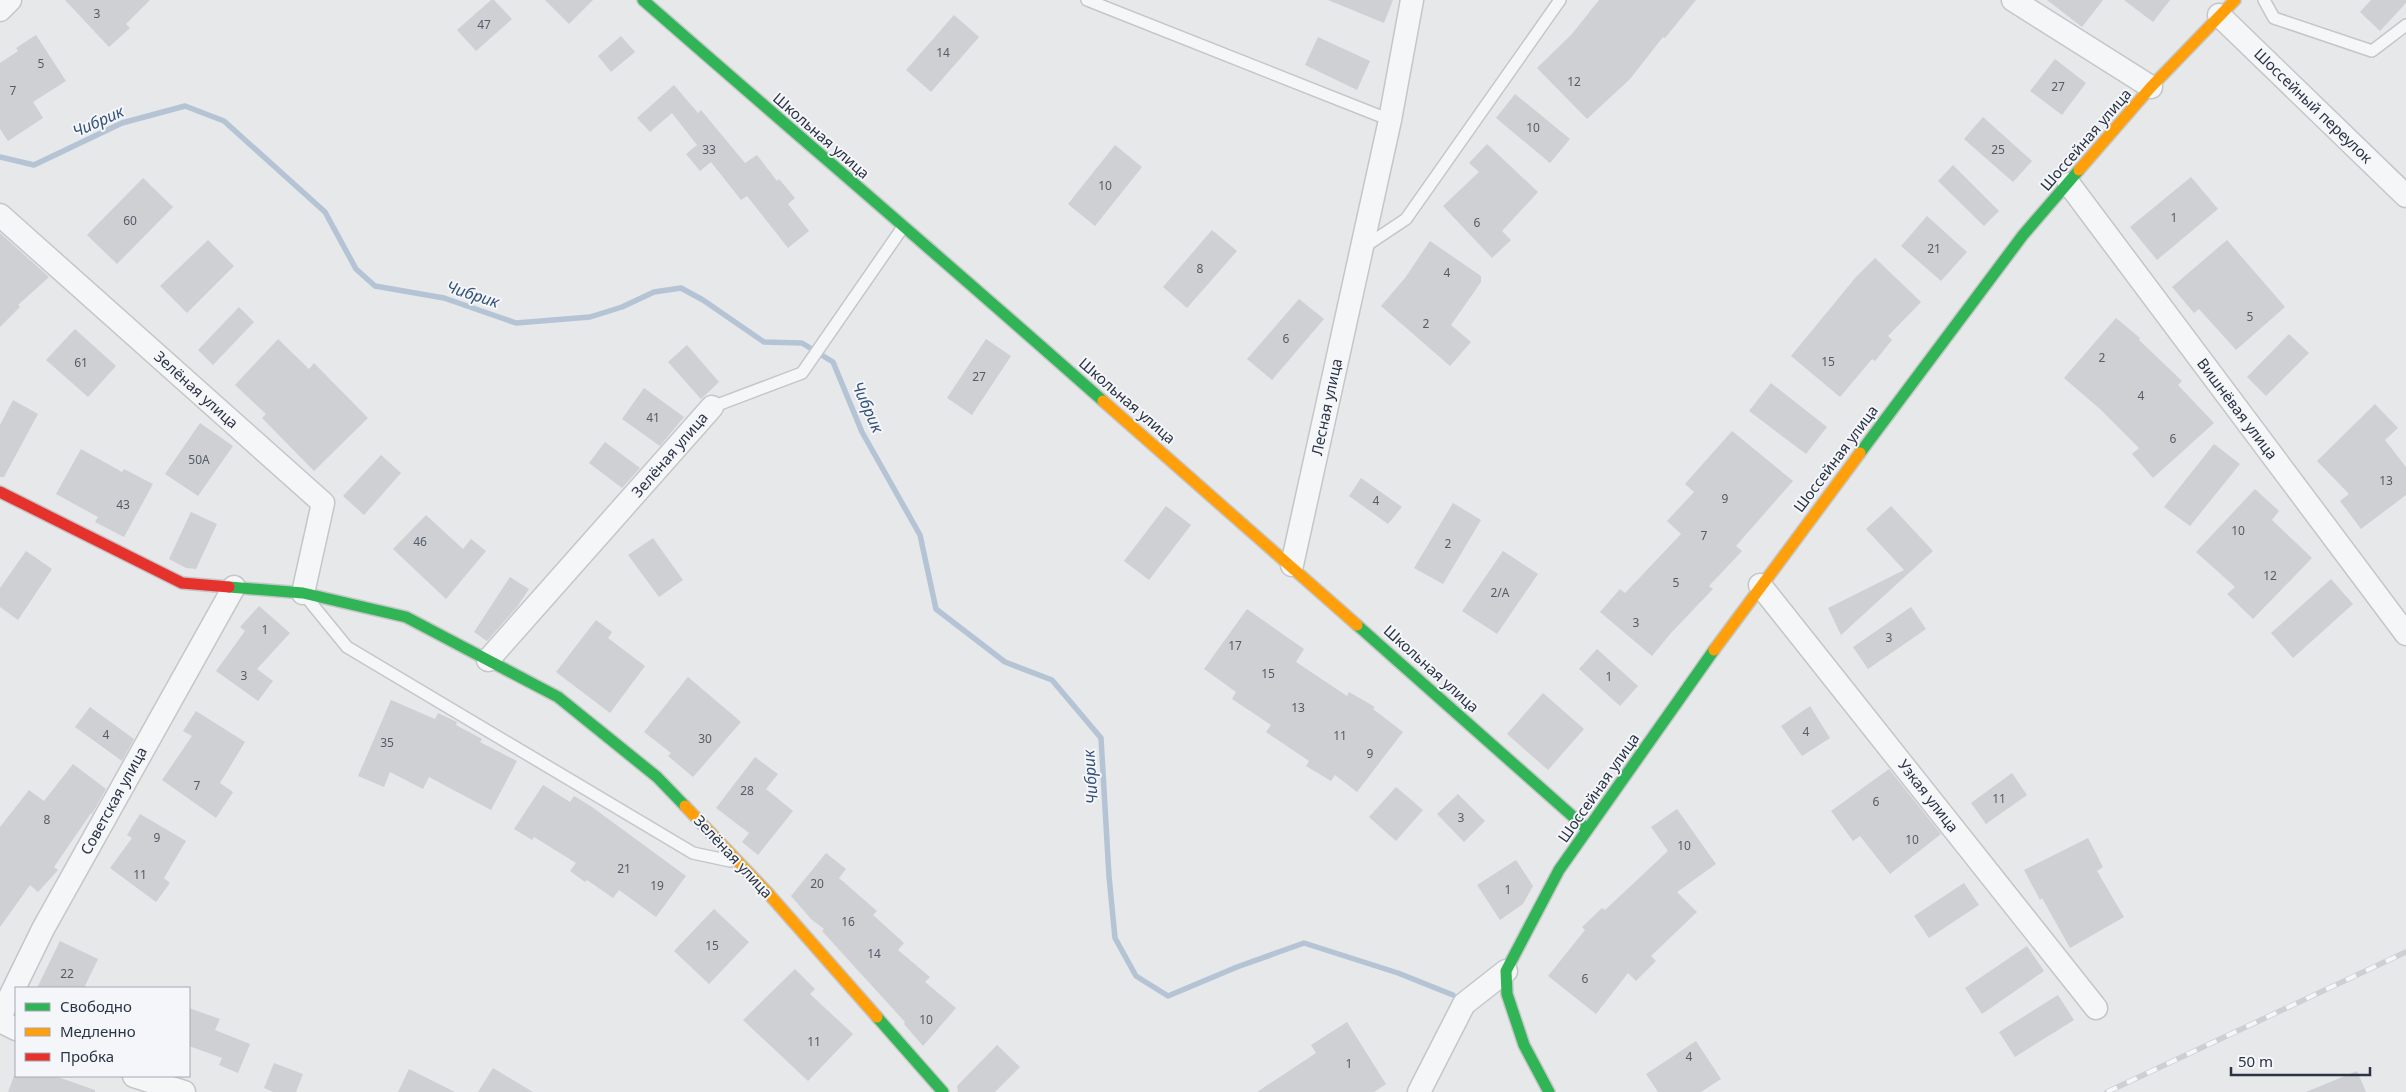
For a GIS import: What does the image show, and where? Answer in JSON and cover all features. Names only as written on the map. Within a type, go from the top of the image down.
[{"type":"street","points":[[0,10],[10,0]]},
{"type":"street","name":"Школьная улица","points":[[643,0],[903,227],[948,263],[1292,565],[1587,830]]},
{"type":"street","name":"Лесная улица","points":[[1292,565],[1390,120],[1412,0]]},
{"type":"street","points":[[2013,0],[2152,87]]},
{"type":"street","name":"Шоссейная улица","points":[[1506,971],[1559,870],[1760,585],[2023,235],[2152,87],[2227,8]]},
{"type":"street","name":"Шоссейный переулок","points":[[2227,8],[2406,196]]},
{"type":"street","name":"Вишнёвая улица","points":[[2069,184],[2406,634]]},
{"type":"street","name":"Зелёная улица","points":[[0,215],[323,503],[303,593]]},
{"type":"street","name":"Зелёная улица","points":[[488,660],[712,407]]},
{"type":"street","name":"Зелёная улица","points":[[0,492],[182,583],[303,593],[406,617],[558,697],[657,777],[740,864],[944,1092]]},
{"type":"street","name":"Узкая улица","points":[[1760,585],[2096,1008]]},
{"type":"street","name":"Советская улица","points":[[0,1017],[43,929],[234,587]]},
{"type":"street","points":[[1420,1092],[1464,1004],[1506,971]]},
{"type":"street","points":[[1506,971],[1507,994],[1524,1045],[1549,1092]]},
{"type":"street","points":[[0,1021],[15,1028]]},
{"type":"street","points":[[137,1077],[184,1092]]},
{"type":"lane","points":[[1087,0],[1390,120]]},
{"type":"lane","points":[[1362,248],[1406,219],[1560,0]]},
{"type":"lane","points":[[2264,0],[2274,18],[2372,51],[2406,25]]},
{"type":"lane","points":[[712,407],[802,373],[903,227]]},
{"type":"lane","points":[[303,593],[347,647],[693,853],[740,864]]},
{"type":"building","points":[[65,0],[150,0],[126,24],[130,28],[109,47]]},
{"type":"building","points":[[491,0],[494,0],[512,19],[476,51],[457,30]]},
{"type":"building","points":[[545,0],[593,0],[569,24]]},
{"type":"building","points":[[1328,0],[1393,0],[1384,23]]},
{"type":"building","points":[[1599,0],[1696,0],[1665,38],[1663,37],[1630,79],[1587,119],[1537,68],[1572,34]]},
{"type":"building","points":[[2047,0],[2103,0],[2082,27]]},
{"type":"building","points":[[2124,0],[2170,0],[2153,22]]},
{"type":"building","points":[[2371,0],[2406,0],[2406,3],[2380,31],[2360,12]]},
{"type":"building","points":[[954,15],[979,37],[931,92],[906,70]]},
{"type":"building","points":[[36,35],[66,81],[33,102],[43,118],[8,141],[0,129],[0,63],[18,51],[16,48]]},
{"type":"building","points":[[621,36],[635,52],[611,72],[598,56]]},
{"type":"building","points":[[1318,37],[1370,61],[1357,90],[1305,65]]},
{"type":"building","points":[[2055,59],[2086,83],[2062,115],[2030,91]]},
{"type":"building","points":[[674,85],[698,113],[701,110],[745,163],[757,155],[777,181],[779,179],[795,198],[788,204],[809,231],[788,248],[747,196],[741,200],[711,162],[700,171],[686,154],[697,145],[672,113],[650,132],[637,118]]},
{"type":"building","points":[[1515,94],[1570,139],[1550,163],[1496,118]]},
{"type":"building","points":[[1983,117],[2032,161],[2013,182],[1964,139]]},
{"type":"building","points":[[1487,144],[1538,192],[1502,231],[1511,240],[1492,258],[1443,206],[1479,172],[1469,163]]},
{"type":"building","points":[[1115,145],[1142,167],[1095,226],[1068,204]]},
{"type":"building","points":[[1953,165],[1999,211],[1984,226],[1938,181]]},
{"type":"building","points":[[2191,177],[2218,209],[2157,260],[2130,227]]},
{"type":"building","points":[[143,178],[173,207],[117,264],[87,235]]},
{"type":"building","points":[[1927,216],[1967,252],[1941,281],[1901,246]]},
{"type":"building","points":[[1212,230],[1237,251],[1187,308],[1163,287]]},
{"type":"building","points":[[0,233],[49,277],[18,305],[20,307],[0,327]]},
{"type":"building","points":[[208,240],[234,266],[187,313],[160,286]]},
{"type":"building","points":[[2227,240],[2285,307],[2236,350],[2199,309],[2194,313],[2172,287]]},
{"type":"building","points":[[1430,241],[1481,276],[1481,282],[1451,325],[1471,342],[1450,366],[1381,306],[1405,278]]},
{"type":"building","points":[[1875,258],[1921,302],[1888,336],[1892,340],[1875,361],[1872,359],[1840,397],[1791,356],[1856,277]]},
{"type":"building","points":[[1299,299],[1324,319],[1272,380],[1247,359]]},
{"type":"building","points":[[239,307],[254,322],[213,365],[198,350]]},
{"type":"building","points":[[2116,318],[2140,338],[2139,340],[2182,381],[2178,385],[2214,423],[2153,478],[2132,454],[2139,448],[2100,409],[2064,378]]},
{"type":"building","points":[[75,329],[116,366],[88,397],[46,360]]},
{"type":"building","points":[[2289,334],[2309,353],[2266,396],[2247,377]]},
{"type":"building","points":[[278,339],[309,369],[314,363],[368,418],[314,471],[262,418],[266,414],[235,385]]},
{"type":"building","points":[[986,339],[1011,356],[972,415],[947,398]]},
{"type":"building","points":[[687,345],[719,382],[701,399],[668,362]]},
{"type":"building","points":[[1771,383],[1827,427],[1806,454],[1749,411]]},
{"type":"building","points":[[644,388],[684,417],[660,446],[622,419]]},
{"type":"building","points":[[13,400],[38,414],[4,477],[0,477],[0,425]]},
{"type":"building","points":[[2375,404],[2398,428],[2385,440],[2406,467],[2406,495],[2361,529],[2340,501],[2349,494],[2317,461]]},
{"type":"building","points":[[200,423],[233,446],[198,496],[165,474]]},
{"type":"building","points":[[1732,431],[1793,481],[1736,546],[1742,551],[1709,586],[1713,589],[1652,656],[1600,612],[1620,589],[1625,593],[1681,534],[1667,521],[1694,492],[1685,484]]},
{"type":"building","points":[[605,442],[640,468],[622,488],[589,463]]},
{"type":"building","points":[[2214,444],[2240,464],[2190,526],[2164,507]]},
{"type":"building","points":[[81,449],[122,472],[124,469],[153,484],[124,537],[95,522],[98,517],[56,494]]},
{"type":"building","points":[[381,455],[401,473],[364,515],[343,496]]},
{"type":"building","points":[[1361,478],[1402,507],[1388,524],[1349,496]]},
{"type":"building","points":[[2255,489],[2279,511],[2272,520],[2312,558],[2253,619],[2227,594],[2235,587],[2196,552]]},
{"type":"building","points":[[1453,503],[1481,520],[1443,584],[1414,568]]},
{"type":"building","points":[[1166,506],[1191,525],[1149,580],[1124,561]]},
{"type":"building","points":[[1891,506],[1933,551],[1841,635],[1828,608],[1904,570],[1866,529]]},
{"type":"building","points":[[191,512],[217,524],[196,569],[186,568],[169,559]]},
{"type":"building","points":[[426,515],[463,549],[471,539],[486,551],[446,599],[393,549]]},
{"type":"building","points":[[653,538],[683,580],[659,597],[628,555]]},
{"type":"building","points":[[26,551],[52,569],[18,620],[0,607],[0,588]]},
{"type":"building","points":[[1503,551],[1538,574],[1497,634],[1462,611]]},
{"type":"building","points":[[510,577],[529,589],[517,607],[487,641],[474,632]]},
{"type":"building","points":[[2331,579],[2353,604],[2293,658],[2271,633]]},
{"type":"building","points":[[259,606],[290,633],[257,669],[273,681],[258,701],[216,671],[245,631],[240,627]]},
{"type":"building","points":[[1911,607],[1926,629],[1868,669],[1853,647]]},
{"type":"building","points":[[1247,609],[1304,649],[1296,662],[1347,696],[1349,692],[1375,707],[1373,709],[1403,732],[1357,792],[1335,775],[1331,781],[1306,766],[1309,761],[1266,732],[1271,725],[1232,699],[1236,692],[1204,669]]},
{"type":"building","points":[[596,620],[612,632],[608,638],[645,666],[610,713],[556,672]]},
{"type":"building","points":[[1597,649],[1638,686],[1620,706],[1579,669]]},
{"type":"building","points":[[688,677],[741,722],[693,777],[668,756],[671,753],[644,732]]},
{"type":"building","points":[[1543,693],[1584,729],[1548,770],[1507,734]]},
{"type":"building","points":[[391,700],[435,719],[438,713],[457,722],[456,725],[482,739],[480,742],[517,761],[491,810],[429,777],[423,789],[390,772],[384,787],[358,776]]},
{"type":"building","points":[[1810,706],[1830,738],[1802,756],[1781,726]]},
{"type":"building","points":[[90,707],[134,739],[122,761],[75,727]]},
{"type":"building","points":[[196,711],[245,742],[220,783],[233,792],[216,818],[162,780],[192,736],[183,731]]},
{"type":"building","points":[[755,757],[778,774],[766,789],[793,811],[758,855],[742,842],[749,833],[716,808]]},
{"type":"building","points":[[73,764],[106,789],[92,814],[54,867],[58,870],[38,892],[30,885],[0,927],[0,827],[29,790],[44,801]]},
{"type":"building","points":[[1889,769],[1941,834],[1890,874],[1860,836],[1853,841],[1831,811]]},
{"type":"building","points":[[2012,773],[2027,795],[1986,824],[1971,803]]},
{"type":"building","points":[[543,785],[570,802],[574,796],[592,807],[686,876],[656,917],[619,890],[613,898],[587,880],[585,882],[570,871],[576,863],[534,837],[532,840],[514,829]]},
{"type":"building","points":[[1396,787],[1423,810],[1396,841],[1369,817]]},
{"type":"building","points":[[1458,794],[1485,821],[1464,842],[1437,814]]},
{"type":"building","points":[[1677,809],[1716,864],[1677,892],[1697,912],[1651,956],[1656,961],[1636,981],[1628,973],[1596,1014],[1548,976],[1585,930],[1582,927],[1602,908],[1605,910],[1668,851],[1651,827]]},
{"type":"building","points":[[140,814],[186,841],[164,878],[170,883],[156,902],[110,868],[132,838],[127,835]]},
{"type":"building","points":[[2088,838],[2103,867],[2097,871],[2124,917],[2070,948],[2024,870]]},
{"type":"building","points":[[826,853],[846,869],[839,878],[877,911],[873,915],[904,943],[898,950],[930,977],[925,982],[956,1008],[923,1046],[904,1024],[905,1022],[822,931],[824,929],[811,919],[791,896]]},
{"type":"building","points":[[1516,860],[1533,886],[1523,904],[1500,920],[1477,885]]},
{"type":"building","points":[[1964,883],[1979,905],[1929,938],[1914,916]]},
{"type":"building","points":[[714,909],[749,942],[709,984],[674,951]]},
{"type":"building","points":[[60,941],[98,959],[84,987],[37,987]]},
{"type":"building","points":[[2027,946],[2044,971],[1982,1014],[1965,988]]},
{"type":"building","points":[[795,969],[815,989],[810,994],[853,1034],[808,1081],[743,1020]]},
{"type":"building","points":[[2058,995],[2074,1020],[2015,1057],[1999,1032]]},
{"type":"building","points":[[190,1008],[220,1019],[215,1030],[250,1044],[238,1073],[219,1065],[222,1058],[190,1046]]},
{"type":"building","points":[[1347,1022],[1386,1084],[1374,1092],[1257,1092],[1316,1053],[1311,1045]]},
{"type":"building","points":[[1696,1041],[1721,1079],[1701,1092],[1658,1092],[1646,1074]]},
{"type":"building","points":[[997,1045],[1020,1067],[995,1092],[958,1092],[957,1086]]},
{"type":"building","points":[[274,1063],[303,1074],[296,1092],[273,1092],[264,1088]]},
{"type":"building","points":[[493,1068],[533,1092],[478,1092]]},
{"type":"building","points":[[409,1069],[455,1092],[398,1092]]},
{"type":"building","points":[[2357,1071],[2366,1092],[2306,1092]]},
{"type":"building","points":[[14,1076],[58,1077],[95,1090],[95,1092],[8,1092]]},
{"type":"waterway","name":"Чибрик","points":[[0,157],[34,165],[122,123],[185,106],[224,121],[325,212],[356,269],[375,286],[444,298],[516,323],[590,317],[622,307],[654,292],[681,288],[703,300],[764,342],[802,343],[833,362],[862,432],[920,535],[936,609],[1005,662],[1052,680],[1101,738],[1109,876],[1115,938],[1136,976],[1168,996],[1237,967],[1304,943],[1398,973],[1453,995]]},
{"type":"railway","points":[[2107,1092],[2406,952]]},
{"type":"traffic: fast","points":[[643,0],[1103,401]]},
{"type":"traffic: fast","points":[[1860,453],[2023,235],[2079,170]]},
{"type":"traffic: fast","points":[[229,587],[303,593],[406,617],[558,697],[657,777],[685,806]]},
{"type":"traffic: fast","points":[[1357,625],[1587,829]]},
{"type":"traffic: fast","points":[[1549,1092],[1524,1045],[1507,994],[1506,971],[1559,870],[1714,650]]},
{"type":"traffic: fast","points":[[877,1017],[943,1092]]},
{"type":"traffic: slow","points":[[2079,170],[2151,87],[2235,0]]},
{"type":"traffic: slow","points":[[1103,401],[1357,625]]},
{"type":"traffic: slow","points":[[1714,650],[1860,453]]},
{"type":"traffic: slow","points":[[685,806],[766,891],[877,1017]]},
{"type":"traffic: jam","points":[[0,492],[182,583],[229,587]]}]
